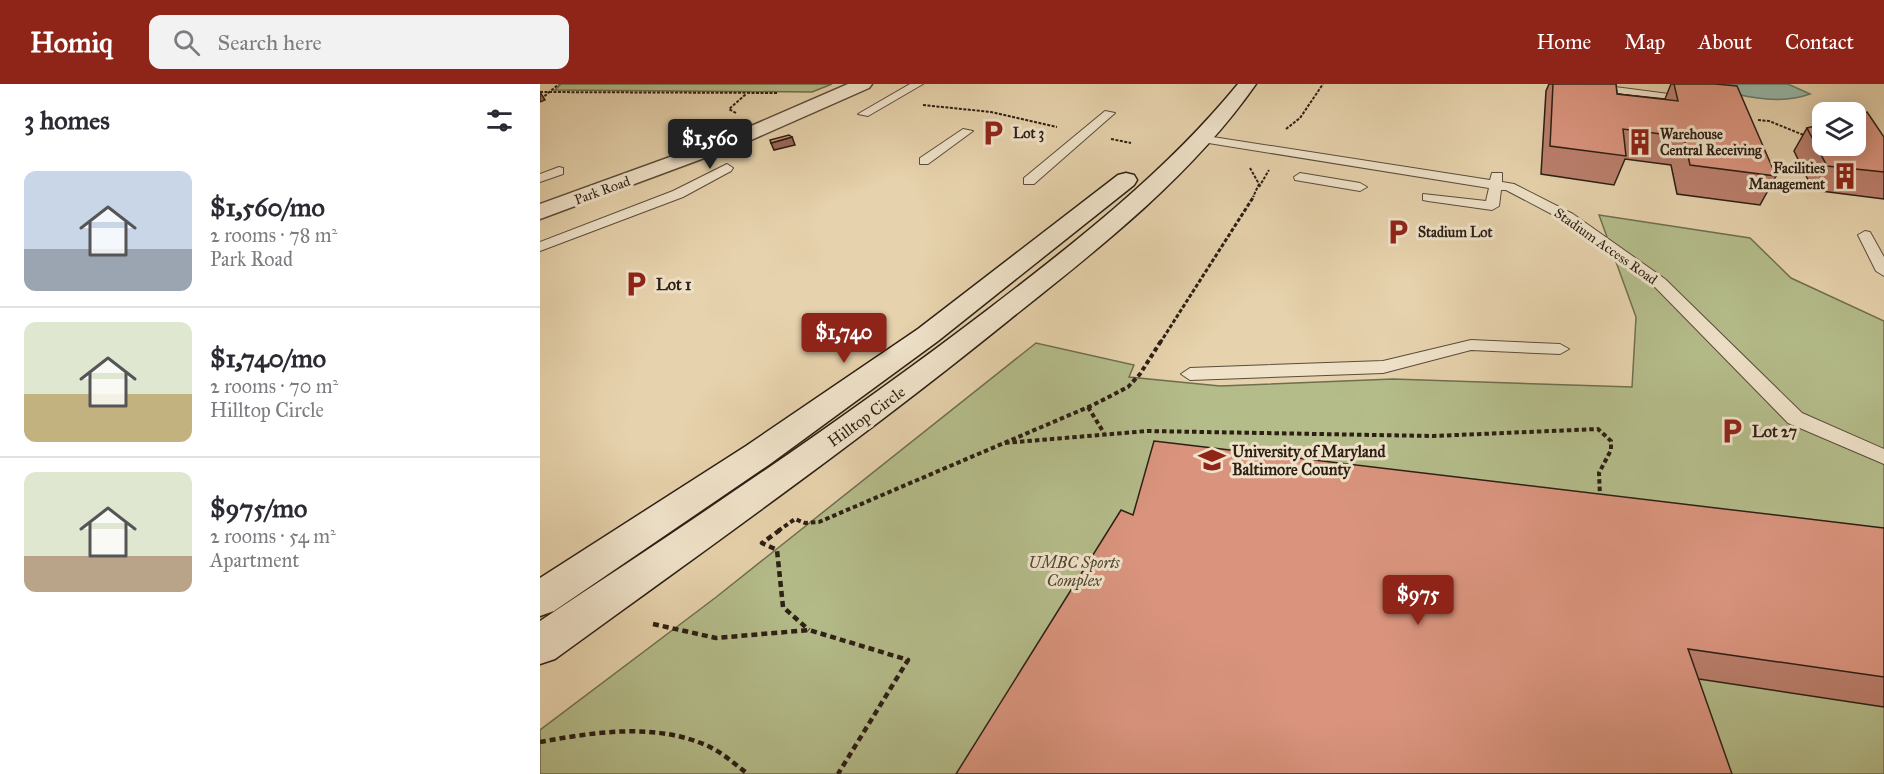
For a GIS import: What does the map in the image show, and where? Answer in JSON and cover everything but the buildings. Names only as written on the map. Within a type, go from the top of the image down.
[{"type":"street","name":"Park Road","points":[[540,212],[735,140],[863,84]]},
{"type":"street","name":"Hilltop Circle","points":[[540,645],[790,471],[956,350],[1104,229],[1200,139],[1247,84]]},
{"type":"street","name":"Hilltop Circle","points":[[540,599],[758,455],[928,335],[1112,192],[1162,147]]},
{"type":"lane","points":[[864,114],[918,84]]},
{"type":"lane","points":[[1578,86],[1705,101]]},
{"type":"lane","points":[[1029,181],[1109,113]]},
{"type":"lane","points":[[924,161],[967,131]]},
{"type":"lane","name":"Stadium Access Road","points":[[1200,139],[1496,180],[1568,216],[1659,282],[1795,418],[1884,457]]},
{"type":"lane","points":[[544,242],[678,194],[727,168]]},
{"type":"lane","points":[[540,178],[559,171]]},
{"type":"lane","points":[[1300,177],[1360,187]]},
{"type":"lane","points":[[1428,197],[1492,206],[1496,180]]},
{"type":"lane","points":[[1865,235],[1884,271]]},
{"type":"lane","points":[[1190,374],[1383,367],[1471,345],[1560,349]]},
{"type":"path","points":[[540,100],[559,84]]},
{"type":"path","points":[[1285,130],[1300,118],[1323,84]]},
{"type":"path","points":[[540,92],[779,93]]},
{"type":"path","points":[[922,105],[1009,115],[1084,135],[1131,143]]},
{"type":"path","points":[[1758,120],[1812,139]]},
{"type":"path","points":[[809,630],[783,607],[777,550],[762,543],[795,519],[805,523],[819,522],[1128,387],[1140,374],[1258,189],[1273,161]]},
{"type":"path","points":[[1249,167],[1259,184],[1258,189]]},
{"type":"path","points":[[1088,406],[1104,433]]},
{"type":"path","points":[[998,444],[1104,433],[1169,431],[1266,435],[1413,436],[1520,435],[1598,429],[1611,441],[1611,450],[1599,473],[1600,500]]},
{"type":"path","points":[[653,624],[716,638],[809,630],[908,660],[838,774]]},
{"type":"path","points":[[540,742],[571,736],[624,732],[670,735],[709,747],[748,774]]},
{"type":"green space","points":[[561,84],[832,84],[812,92],[555,90]]},
{"type":"green space","name":"UMBC Sports Complex","points":[[1599,215],[1750,238],[1791,278],[1884,321],[1884,774],[540,774],[540,730],[715,598],[1036,343],[1134,365],[1129,377],[1220,386],[1393,379],[1632,387],[1636,317]]},
{"type":"shaded area","points":[[1699,84],[1788,84],[1810,94],[1782,99],[1754,98]]},
{"type":"place","name":"Lot 3","points":[[993,133]]},
{"type":"place","name":"Warehouse Central Receiving","points":[[1640,142]]},
{"type":"place","name":"Facilities Management","points":[[1845,176]]},
{"type":"place","name":"Stadium Lot","points":[[1398,232]]},
{"type":"place","name":"Lot 1","points":[[636,284]]},
{"type":"place","name":"Lot 27","points":[[1732,431]]},
{"type":"place","name":"University of Maryland Baltimore County","points":[[1212,460]]}]
